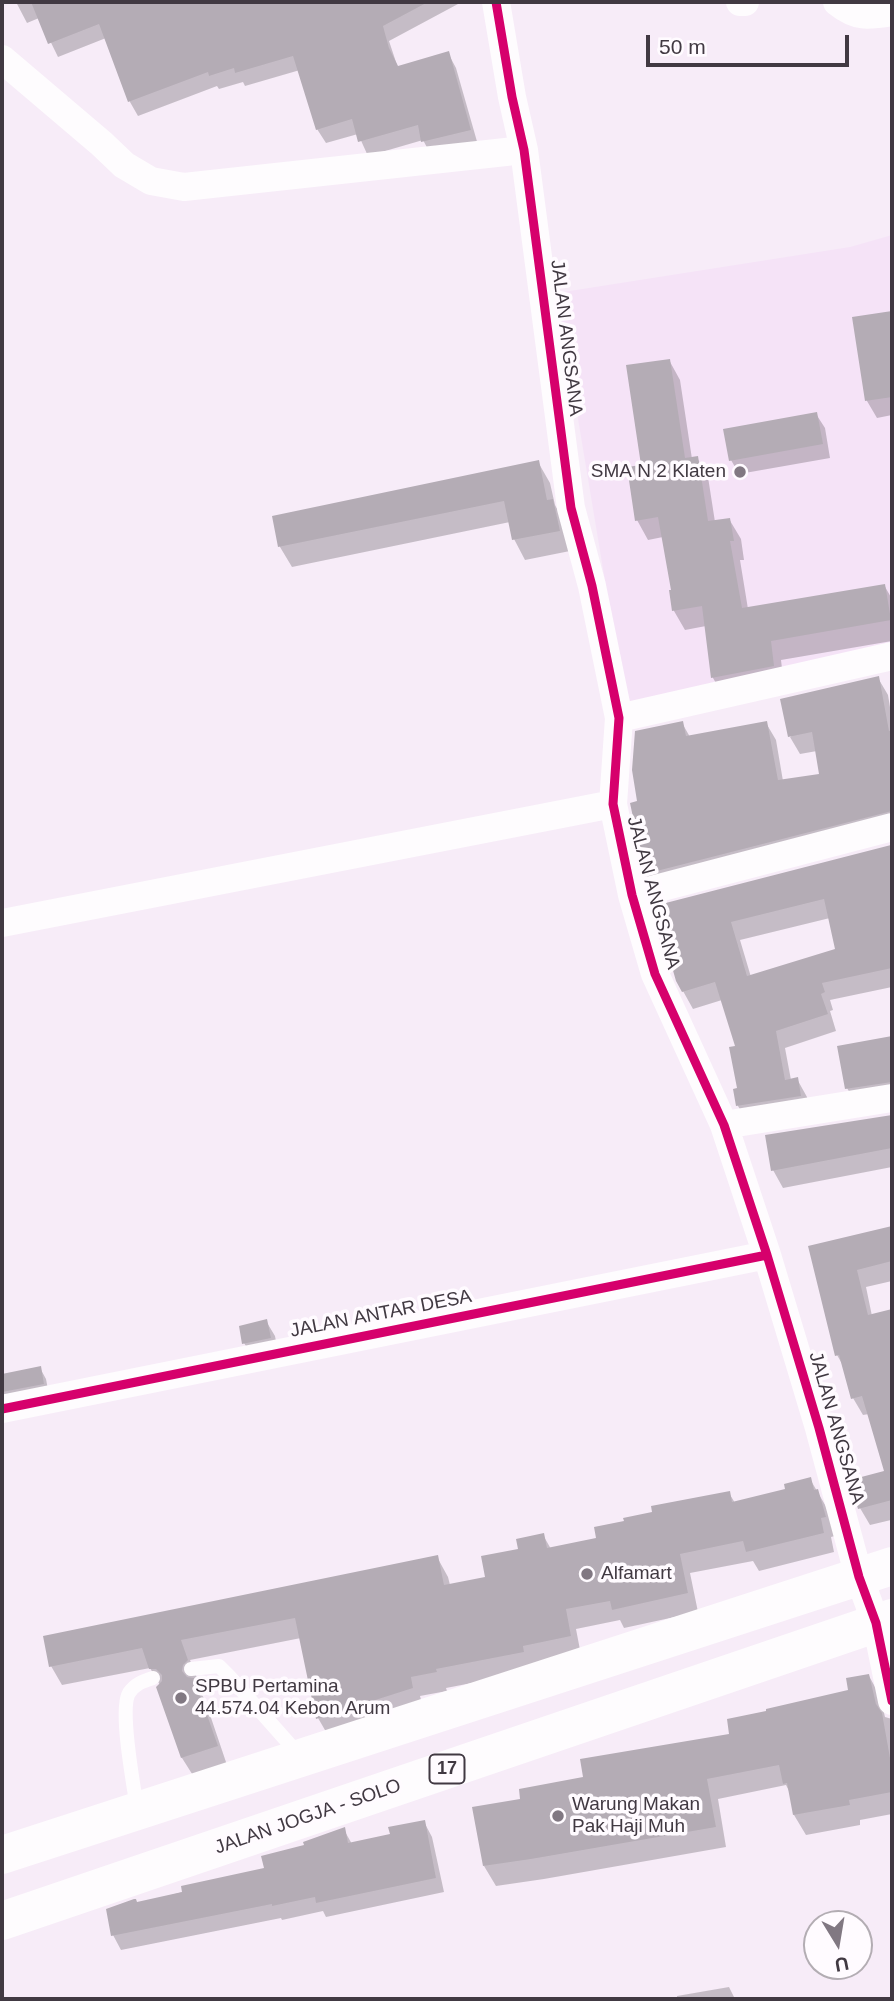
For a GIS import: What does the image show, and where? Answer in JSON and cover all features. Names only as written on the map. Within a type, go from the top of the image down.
[{"type":"highway","points":[[2,1855],[876,1571]]},
{"type":"highway","name":"JALAN JOGJA - SOLO","points":[[2,1921],[884,1620]]},
{"type":"street","points":[[740,2],[745,2]]},
{"type":"street","points":[[837,2],[847,10],[863,16],[892,12]]},
{"type":"street","name":"JALAN ANGSANA","points":[[501,3],[512,97],[524,150],[570,508],[592,586],[619,718],[613,804],[632,895],[655,974],[724,1125],[767,1255],[819,1428],[876,1571],[892,1701]]},
{"type":"street","points":[[2,59],[124,165],[151,181],[184,187],[524,150]]},
{"type":"street","points":[[619,718],[892,656]]},
{"type":"street","points":[[2,923],[613,804]]},
{"type":"street","points":[[632,895],[892,827]]},
{"type":"street","points":[[724,1125],[892,1098]]},
{"type":"street","name":"JALAN ANTAR DESA","points":[[2,1409],[767,1255]]},
{"type":"lane","points":[[191,1668],[219,1666],[301,1758]]},
{"type":"lane","points":[[137,1811],[124,1713],[128,1695],[138,1683],[153,1678]]},
{"type":"shaded area","name":"SMA N 2 Klaten","points":[[892,235],[892,652],[627,713],[557,293],[850,247]]},
{"type":"building","points":[[31,2],[428,2],[383,26],[389,48],[398,66],[449,51],[471,130],[421,142],[418,125],[358,142],[352,119],[316,130],[293,56],[235,73],[234,68],[209,76],[208,72],[128,102],[99,24],[48,44]]},
{"type":"building","points":[[892,311],[892,397],[865,401],[852,317]]},
{"type":"building","points":[[670,359],[685,458],[698,456],[708,521],[730,518],[734,541],[730,541],[742,608],[885,584],[891,620],[771,641],[774,666],[711,678],[702,606],[672,611],[671,590],[658,517],[635,521],[627,467],[641,465],[626,365]]},
{"type":"building","points":[[817,412],[823,444],[729,461],[723,429]]},
{"type":"building","points":[[539,460],[547,500],[553,499],[560,531],[512,540],[504,501],[278,547],[272,516]]},
{"type":"building","points":[[879,676],[889,731],[892,730],[892,811],[645,874],[630,803],[637,801],[632,770],[635,731],[683,721],[686,736],[767,721],[778,780],[819,774],[812,732],[788,737],[780,699]]},
{"type":"building","points":[[891,845],[892,968],[822,983],[825,992],[821,994],[828,1014],[776,1031],[785,1080],[798,1077],[801,1096],[736,1106],[733,1089],[737,1088],[729,1047],[735,1046],[715,982],[682,992],[676,981],[654,906]],"holes":[[[824,899],[835,949],[747,976],[731,922]]]},
{"type":"building","points":[[892,1036],[892,1082],[845,1089],[837,1046]]},
{"type":"building","points":[[892,1115],[892,1148],[771,1171],[765,1135]]},
{"type":"building","points":[[892,1226],[892,1261],[857,1270],[868,1315],[892,1309],[892,1500],[858,1509],[850,1480],[884,1471],[862,1396],[851,1399],[839,1355],[835,1356],[808,1246]]},
{"type":"building","points":[[267,1319],[271,1338],[242,1344],[239,1326]]},
{"type":"building","points":[[41,1366],[44,1384],[2,1392],[2,1374]]},
{"type":"building","points":[[811,1477],[814,1490],[818,1489],[826,1517],[821,1518],[824,1533],[746,1552],[743,1541],[680,1554],[688,1593],[612,1610],[610,1601],[566,1609],[571,1636],[523,1646],[524,1652],[436,1669],[437,1672],[411,1677],[413,1688],[316,1719],[295,1618],[181,1640],[188,1660],[182,1671],[187,1677],[194,1678],[218,1746],[181,1758],[156,1687],[162,1681],[162,1675],[156,1669],[149,1669],[142,1648],[49,1667],[43,1636],[438,1555],[444,1585],[485,1577],[481,1556],[518,1549],[516,1539],[544,1533],[547,1548],[596,1538],[594,1527],[652,1512],[651,1506],[730,1491],[732,1502],[785,1489],[784,1484]]},
{"type":"building","points":[[869,1674],[876,1704],[882,1713],[892,1769],[892,1792],[849,1800],[850,1805],[793,1815],[787,1783],[783,1784],[779,1765],[707,1779],[716,1827],[483,1866],[472,1807],[520,1799],[519,1789],[583,1777],[580,1759],[729,1734],[727,1719],[848,1690],[846,1678]]},
{"type":"building","points":[[425,1820],[436,1878],[316,1903],[315,1897],[111,1936],[106,1909],[134,1899],[137,1902],[182,1892],[181,1886],[264,1868],[261,1856],[304,1845],[303,1842],[345,1827],[348,1843],[390,1834],[388,1827]]},
{"type":"cycle path","points":[[496,2],[524,150],[571,508],[592,586],[619,718],[613,804],[632,895],[655,974],[724,1125],[767,1255],[819,1428],[859,1577],[876,1623],[892,1701]]},
{"type":"cycle path","points":[[2,1409],[767,1255]]},
{"type":"place","name":"SMA N 2 Klaten","points":[[740,472]]},
{"type":"place","name":"Alfamart","points":[[587,1574]]},
{"type":"place","name":"SPBU Pertamina 44.574.04 Kebon Arum","points":[[181,1698]]},
{"type":"place","name":"Warung Makan Pak Haji Muh","points":[[558,1816]]}]
